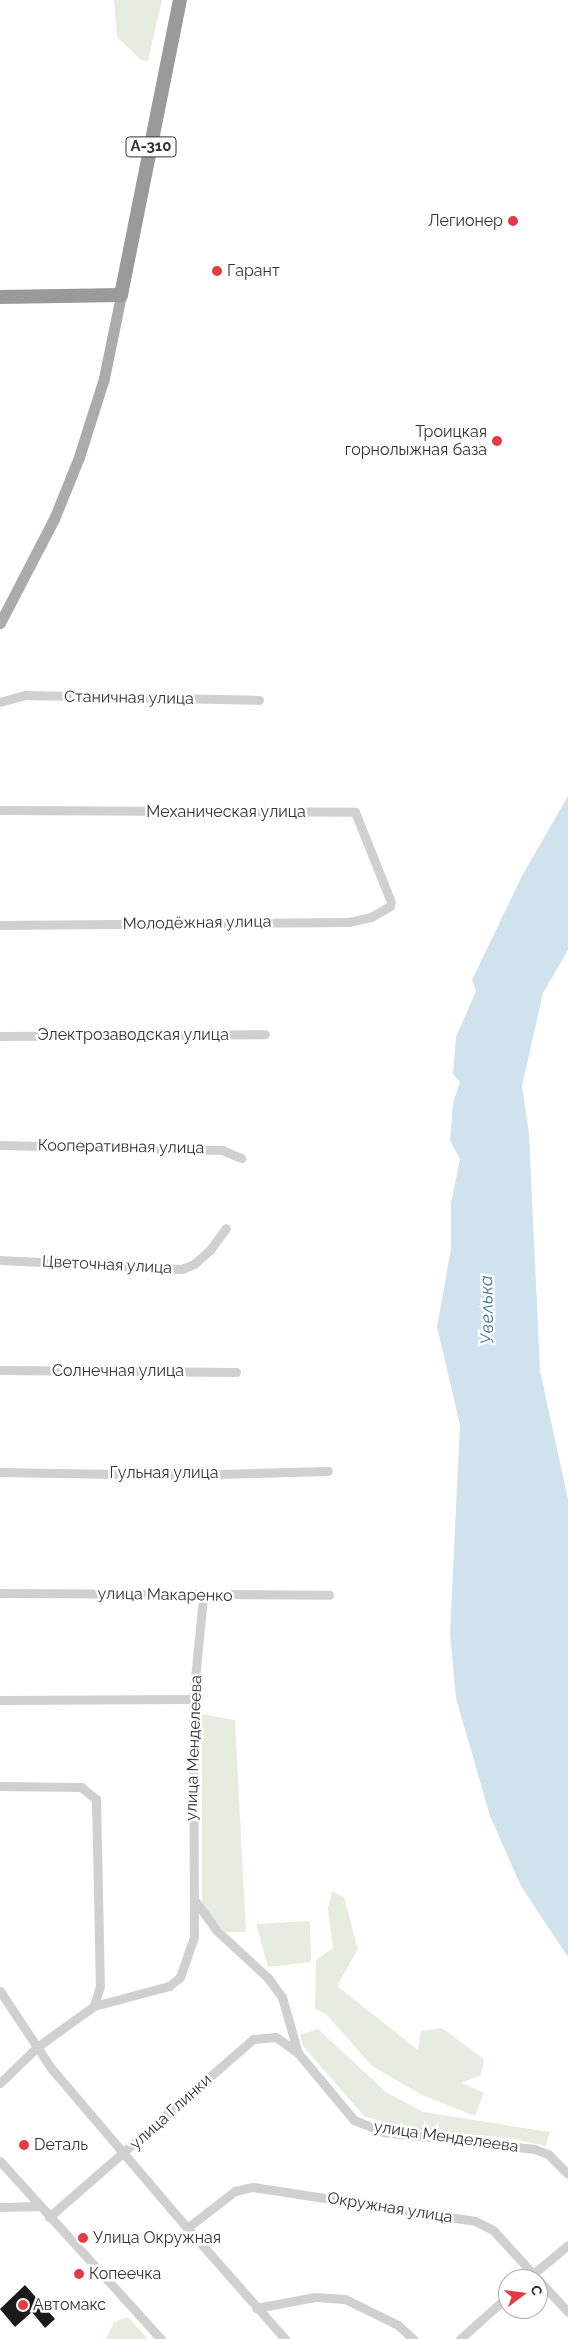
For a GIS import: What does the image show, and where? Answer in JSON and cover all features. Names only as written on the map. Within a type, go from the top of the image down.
[{"type":"highway","name":"А-310","points":[[121,295],[180,0]]},
{"type":"highway","points":[[0,297],[121,295]]},
{"type":"main road","points":[[0,623],[54,519],[82,448],[104,378],[121,295]]},
{"type":"street","name":"Станичная улица","points":[[0,702],[25,695],[259,700]]},
{"type":"street","name":"Механическая улица","points":[[0,810],[355,812],[390,904]]},
{"type":"street","name":"Молодёжная улица","points":[[0,925],[349,922],[371,917],[390,904]]},
{"type":"street","name":"Электрозаводская улица","points":[[0,1036],[265,1034]]},
{"type":"street","name":"Кооперативная улица","points":[[0,1145],[222,1150],[241,1158]]},
{"type":"street","name":"Цветочная улица","points":[[0,1260],[182,1268],[194,1264],[210,1250],[226,1228]]},
{"type":"street","name":"Солнечная улица","points":[[0,1370],[236,1372]]},
{"type":"street","name":"Гульная улица","points":[[0,1472],[175,1475],[328,1471]]},
{"type":"street","name":"улица Макаренко","points":[[0,1593],[203,1596],[330,1595]]},
{"type":"street","name":"улица Менделеева","points":[[94,2006],[169,1986],[180,1977],[194,1937],[195,1899],[192,1825],[194,1699],[203,1596]]},
{"type":"street","points":[[0,1700],[194,1699]]},
{"type":"street","points":[[0,1786],[81,1787],[96,1799],[100,1986],[94,2006],[37,2047],[0,2083]]},
{"type":"street","name":"улица Менделеева","points":[[195,1899],[216,1930],[268,1978],[282,1997],[298,2053],[337,2105],[368,2128],[534,2149],[548,2154],[568,2174]]},
{"type":"street","points":[[0,1991],[37,2047],[122,2156],[256,2308],[286,2339]]},
{"type":"street","name":"улица Глинки","points":[[49,2217],[122,2156],[253,2039],[276,2036],[298,2053]]},
{"type":"street","points":[[0,2161],[161,2339]]},
{"type":"street","name":"Окружная улица","points":[[187,2228],[235,2191],[253,2188],[475,2221],[493,2230],[525,2269]]},
{"type":"street","points":[[0,2207],[40,2206]]},
{"type":"street","points":[[539,2269],[568,2245]]},
{"type":"street","name":"Окружная улица","points":[[548,2293],[568,2312]]},
{"type":"street","points":[[256,2308],[315,2297],[345,2299],[398,2325],[413,2339]]},
{"type":"street","points":[[460,2339],[498,2305]]},
{"type":"shaded area","points":[[114,0],[162,0],[148,61],[141,60],[117,37]]},
{"type":"shaded area","points":[[202,1714],[235,1720],[246,1932],[225,1932],[202,1906]]},
{"type":"shaded area","points":[[332,1891],[344,1897],[358,1949],[337,1986],[418,2050],[421,2031],[442,2028],[484,2059],[481,2075],[462,2083],[484,2093],[475,2116],[422,2095],[372,2066],[326,2014],[315,2009],[316,1960],[333,1948],[328,1909]]},
{"type":"shaded area","points":[[310,1921],[311,1962],[268,1967],[256,1924]]},
{"type":"shaded area","points":[[318,2029],[386,2092],[423,2112],[550,2132],[546,2146],[506,2137],[412,2131],[364,2116],[303,2046],[300,2035]]},
{"type":"shaded area","points":[[128,2317],[148,2339],[106,2339],[114,2322]]},
{"type":"water","name":"Увелька","points":[[568,796],[568,950],[543,993],[522,1086],[529,1134],[540,1371],[568,1499],[568,1957],[521,1886],[490,1816],[456,1698],[450,1633],[460,1425],[437,1327],[451,1249],[451,1203],[460,1159],[450,1141],[453,1103],[460,1082],[453,1074],[456,1037],[476,991],[472,980],[522,876]]},
{"type":"building","name":"Автомакс","points":[[25,2285],[55,2319],[45,2328],[32,2312],[15,2327],[0,2309]]},
{"type":"place","name":"Легионер","points":[[513,221]]},
{"type":"place","name":"Гарант","points":[[217,271]]},
{"type":"place","name":"Троицкая горнолыжная база","points":[[497,441]]},
{"type":"place","name":"Dеталь","points":[[24,2145]]},
{"type":"place","name":"Улица Окружная","points":[[83,2238]]},
{"type":"place","name":"Копеечка","points":[[79,2274]]},
{"type":"place","name":"Автомакс","points":[[23,2305]]}]
